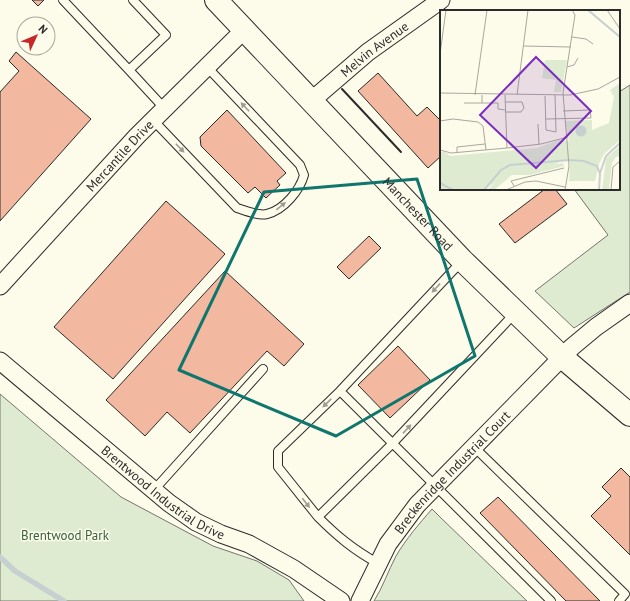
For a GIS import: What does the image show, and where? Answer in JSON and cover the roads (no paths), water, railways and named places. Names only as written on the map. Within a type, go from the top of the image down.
[{"type":"main road","name":"Manchester Road","points":[[216,0],[462,260],[562,357],[630,415]]},
{"type":"street","name":"Melvin Avenue","points":[[311,101],[368,52],[441,0]]},
{"type":"street","name":"Mercantile Drive","points":[[0,286],[153,120],[244,30]]},
{"type":"street","name":"Breckenridge Industrial Court","points":[[360,601],[388,544],[401,525],[435,486],[562,357],[596,327],[630,304]]},
{"type":"street","name":"Brentwood Industrial Drive","points":[[0,361],[169,503],[196,522],[270,555],[294,569],[341,601]]},
{"type":"lane","points":[[63,0],[165,109]]},
{"type":"lane","points":[[129,70],[166,35],[133,0]]},
{"type":"lane","points":[[153,120],[237,208],[248,212],[267,214],[280,208],[301,185],[304,175],[300,165],[207,67]]},
{"type":"lane","points":[[379,564],[357,552],[343,542],[318,517],[278,467],[278,451],[340,391],[462,260]]},
{"type":"lane","points":[[318,517],[392,444],[516,313]]},
{"type":"lane","points":[[154,490],[263,369]]},
{"type":"lane","points":[[340,391],[550,601]]},
{"type":"lane","points":[[474,447],[625,594],[619,601]]},
{"type":"waterway","points":[[0,557],[15,571],[64,601]]},
{"type":"park label","name":"Brentwood Park","points":[[65,535]]}]
